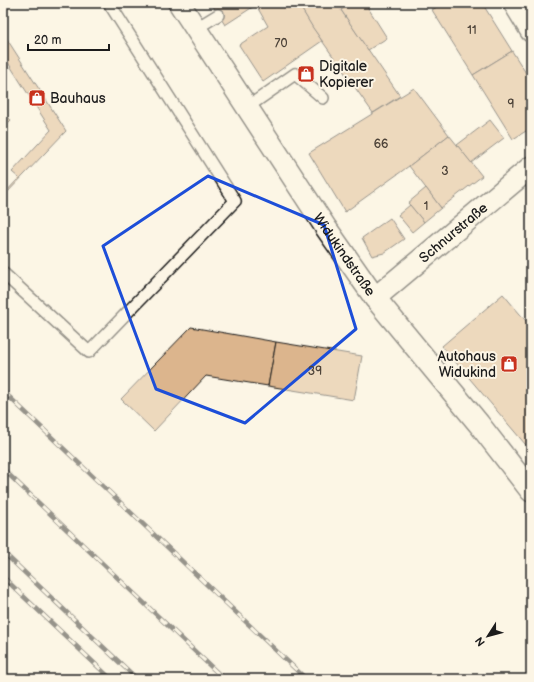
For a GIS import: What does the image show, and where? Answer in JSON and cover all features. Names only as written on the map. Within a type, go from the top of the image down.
[{"type":"street","name":"Widukindstraße","points":[[179,3],[246,108],[326,228],[375,298],[479,424],[531,491]]},
{"type":"street","points":[[514,3],[531,31]]},
{"type":"street","name":"Schnurstraße","points":[[375,298],[531,167]]},
{"type":"lane","points":[[3,273],[88,352],[235,201],[109,3]]},
{"type":"lane","points":[[195,29],[218,15]]},
{"type":"lane","points":[[246,108],[296,74],[323,98]]},
{"type":"highlighted area","points":[[208,176],[324,225],[356,329],[245,423],[156,389],[103,246]]},
{"type":"building","points":[[211,3],[259,3],[225,25]]},
{"type":"building","points":[[259,3],[298,3],[322,41],[263,82],[239,45],[268,26],[256,5]]},
{"type":"building","points":[[298,3],[343,3],[345,7],[341,10],[400,96],[373,113],[313,28]]},
{"type":"building","points":[[351,3],[365,3],[387,38],[368,50],[341,10]]},
{"type":"building","points":[[429,3],[444,3],[433,10]]},
{"type":"building","points":[[444,3],[482,3],[512,51],[473,75],[432,10]]},
{"type":"building","name":"Bauhaus","points":[[3,33],[66,131],[3,197],[3,195],[19,178],[12,172],[51,130],[7,61],[3,65]]},
{"type":"building","points":[[512,51],[531,81],[531,128],[513,139],[473,75]]},
{"type":"building","points":[[414,88],[449,135],[345,212],[309,153]]},
{"type":"building","name":"Bauhaus","points":[[3,113],[11,120],[3,128]]},
{"type":"building","points":[[490,120],[504,138],[471,163],[457,145]]},
{"type":"building","points":[[449,135],[482,176],[441,208],[409,166]]},
{"type":"building","points":[[426,188],[441,208],[424,222],[408,203]]},
{"type":"building","points":[[410,205],[424,222],[412,232],[398,215]]},
{"type":"building","points":[[390,218],[404,239],[384,253],[372,256],[362,238]]},
{"type":"building","points":[[503,294],[531,327],[531,451],[442,346]]},
{"type":"building","points":[[191,327],[276,342],[268,386],[206,376],[154,431],[121,399]]},
{"type":"building","points":[[276,342],[362,356],[354,400],[268,386]]},
{"type":"railway","points":[[3,391],[306,679]]},
{"type":"railway","points":[[3,469],[224,679]]},
{"type":"railway","points":[[3,552],[137,679]]},
{"type":"railway","points":[[3,577],[111,679]]},
{"type":"place","name":"Digitale Kopierer","points":[[306,74]]},
{"type":"place","name":"Bauhaus","points":[[37,98]]},
{"type":"place","name":"Autohaus Widukind","points":[[509,364]]}]
